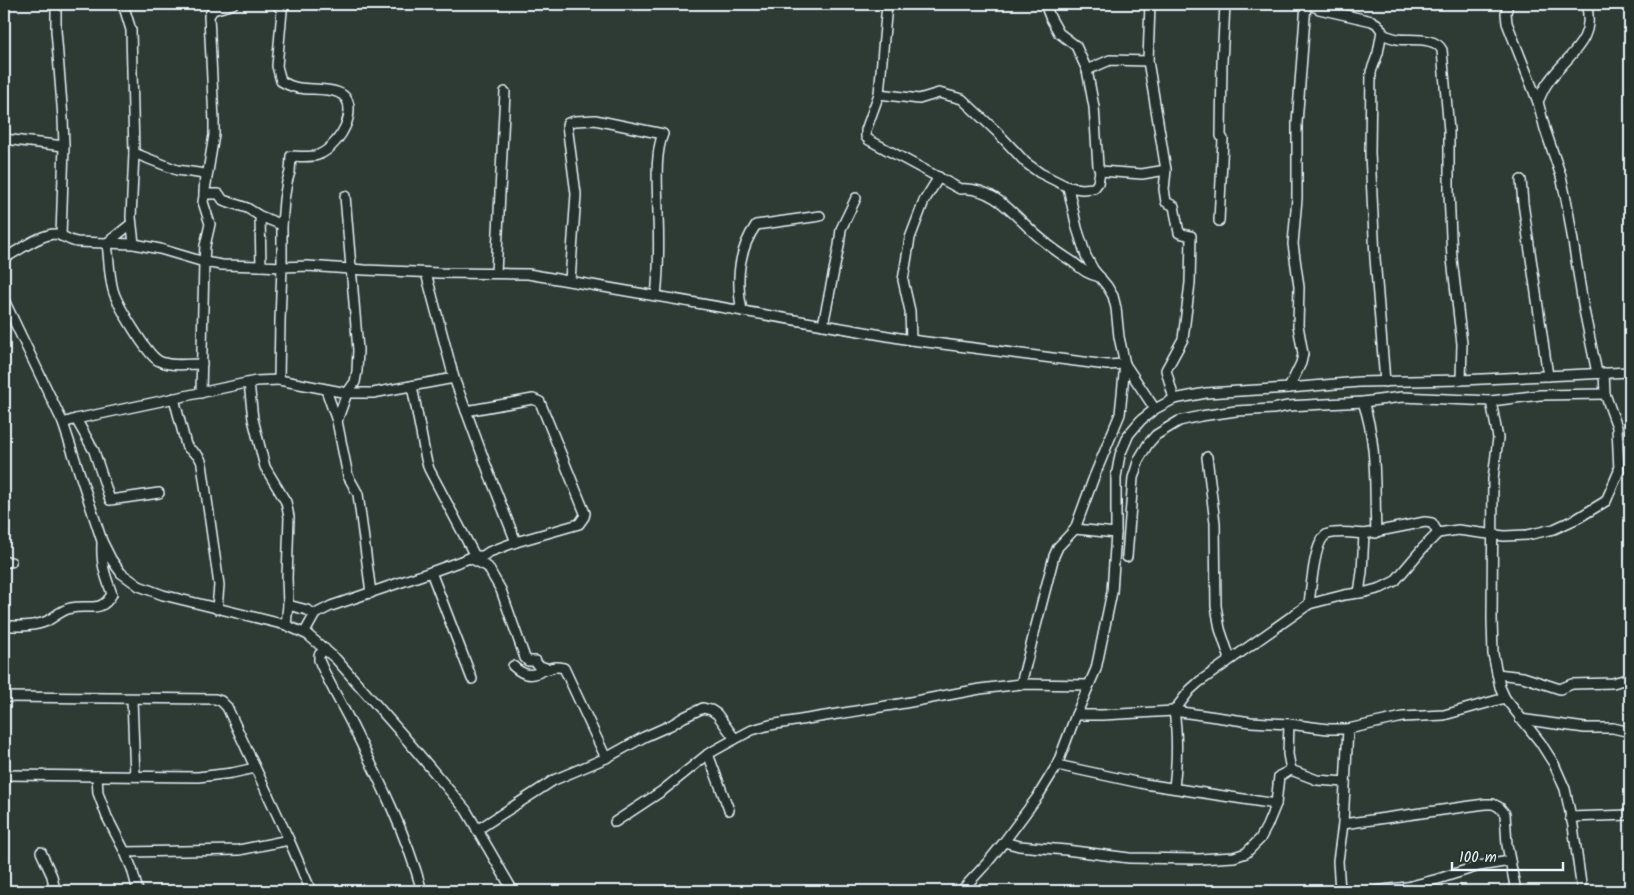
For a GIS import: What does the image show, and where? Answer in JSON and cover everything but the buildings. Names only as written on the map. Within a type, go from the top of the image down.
[{"type":"street","points":[[55,4],[64,146],[60,236]]},
{"type":"street","points":[[123,4],[131,30],[134,153],[132,224],[134,244]]},
{"type":"street","points":[[201,393],[204,262],[205,246],[210,224],[203,202],[214,136],[209,16],[213,10],[233,4]]},
{"type":"street","points":[[277,4],[282,10],[277,66],[281,81],[297,88],[326,88],[339,93],[347,99],[349,107],[348,119],[337,140],[328,150],[314,158],[291,156],[290,172],[286,182],[282,225],[279,380]]},
{"type":"street","points":[[888,4],[879,94],[866,130],[866,137],[960,189],[970,188],[986,193],[1013,211],[1045,242],[1089,275],[1100,277]]},
{"type":"street","points":[[879,94],[919,99],[939,93],[962,99],[991,125],[1026,163],[1040,173],[1068,187],[1094,188],[1098,183],[1100,171],[1098,166],[1094,107],[1088,70],[1076,46],[1059,33],[1045,4]]},
{"type":"street","points":[[1150,4],[1148,61],[1166,170],[1164,189],[1166,202],[1174,206],[1179,233],[1191,236],[1190,283],[1184,339],[1166,370],[1174,399]]},
{"type":"street","points":[[1219,221],[1223,139],[1221,136],[1222,62],[1225,4]]},
{"type":"street","points":[[1289,388],[1301,363],[1303,354],[1298,326],[1299,287],[1293,244],[1297,198],[1298,123],[1308,4],[1319,9],[1372,20],[1382,30],[1371,72],[1370,153],[1375,258],[1385,382]]},
{"type":"street","points":[[1174,788],[1177,731],[1174,711],[1190,690],[1230,659],[1309,604],[1382,588],[1395,581],[1438,533],[1458,530],[1492,535],[1527,535],[1554,529],[1578,518],[1606,501],[1619,471],[1617,427],[1605,394],[1584,310],[1561,176],[1538,102],[1507,23],[1506,13],[1508,4]]},
{"type":"street","points":[[1538,102],[1548,81],[1577,50],[1586,34],[1589,24],[1586,4]]},
{"type":"street","points":[[1382,34],[1398,39],[1423,40],[1435,43],[1440,45],[1442,50],[1449,131],[1452,259],[1462,344],[1462,380]]},
{"type":"street","points":[[1088,70],[1110,60],[1148,61]]},
{"type":"street","points":[[496,273],[505,92]]},
{"type":"street","points":[[570,281],[576,194],[567,125],[575,120],[605,121],[663,134],[660,140],[658,163],[658,277],[656,296]]},
{"type":"street","points":[[4,139],[64,146]]},
{"type":"street","points":[[134,153],[177,170],[205,174],[204,194]]},
{"type":"street","points":[[1100,171],[1142,174],[1166,170]]},
{"type":"street","points":[[910,340],[910,311],[903,280],[908,247],[924,201],[939,177]]},
{"type":"street","points":[[1521,180],[1548,376]]},
{"type":"street","points":[[1022,684],[1054,556],[1058,546],[1075,529],[1120,414],[1125,364],[1113,296],[1093,269],[1081,242],[1068,187]]},
{"type":"street","points":[[204,194],[219,194],[223,200],[247,208],[260,216],[282,225]]},
{"type":"street","points":[[337,421],[347,393],[355,382],[358,350],[345,196]]},
{"type":"street","points":[[822,325],[841,229],[856,198]]},
{"type":"street","points":[[260,216],[261,266]]},
{"type":"street","points":[[742,311],[738,293],[739,270],[748,238],[756,225],[820,216]]},
{"type":"street","points":[[107,243],[132,224]]},
{"type":"street","points":[[4,258],[45,236],[54,234],[70,241],[134,244],[222,265],[307,266],[426,273],[528,274],[910,340],[1106,365],[1125,364]]},
{"type":"street","points":[[107,243],[114,290],[145,348],[152,357],[161,362],[171,364],[202,364]]},
{"type":"street","points":[[426,273],[454,378],[516,542]]},
{"type":"street","points":[[4,304],[63,423],[102,541],[121,573],[139,586],[163,595],[286,625],[305,632],[336,659],[466,810],[513,891]]},
{"type":"street","points":[[1125,364],[1155,409]]},
{"type":"street","points":[[961,891],[988,863],[1004,842],[1038,796],[1057,765],[1096,668],[1108,611],[1116,533],[1116,478],[1120,455],[1129,434],[1141,420],[1155,409],[1174,399],[1206,393],[1359,382],[1462,380],[1630,372]]},
{"type":"street","points":[[63,423],[249,383],[279,380],[347,393],[373,393],[454,378]]},
{"type":"street","points":[[249,383],[253,419],[263,462],[286,502],[289,517],[286,625]]},
{"type":"street","points":[[412,386],[429,469],[472,557],[488,568],[501,590],[525,658],[528,661],[536,661],[537,665],[549,669]]},
{"type":"street","points":[[326,390],[337,421],[348,476],[358,494],[371,593]]},
{"type":"street","points":[[1127,557],[1135,469],[1148,444],[1162,431],[1179,422],[1222,412],[1362,402],[1402,397],[1491,401],[1540,395],[1605,394]]},
{"type":"street","points":[[174,398],[186,445],[188,449],[198,455],[202,464],[219,585],[217,609]]},
{"type":"street","points":[[305,632],[315,614],[330,606],[472,557],[483,556],[516,542],[579,524],[585,513],[540,402],[533,399],[466,410]]},
{"type":"street","points":[[1491,401],[1498,438],[1493,479],[1493,654],[1505,698],[1540,742],[1554,764],[1566,789],[1582,891]]},
{"type":"street","points":[[1362,402],[1369,419],[1372,437],[1376,533]]},
{"type":"street","points":[[76,419],[94,452],[110,500],[122,500],[159,493]]},
{"type":"street","points":[[1207,457],[1215,523],[1216,606],[1220,629],[1230,659]]},
{"type":"street","points":[[1309,604],[1317,549],[1321,539],[1327,534],[1376,533],[1425,522],[1432,523],[1438,533]]},
{"type":"street","points":[[1075,529],[1116,533]]},
{"type":"street","points":[[1359,593],[1364,534]]},
{"type":"street","points":[[4,626],[33,625],[47,621],[70,608],[101,606],[107,603],[112,594],[101,562],[102,541]]},
{"type":"street","points":[[432,572],[472,679]]},
{"type":"street","points":[[288,605],[315,614]]},
{"type":"street","points":[[325,649],[319,655],[318,660],[352,725],[408,845],[422,891]]},
{"type":"street","points":[[513,666],[525,675],[532,675],[559,667],[564,668],[606,758]]},
{"type":"street","points":[[1497,674],[1523,677],[1560,689],[1572,684],[1613,683],[1630,678]]},
{"type":"street","points":[[615,822],[662,790],[708,754],[752,730],[770,725],[980,689],[1022,684],[1089,685]]},
{"type":"street","points":[[4,697],[215,699],[222,701],[227,707],[311,891]]},
{"type":"street","points":[[1076,715],[1174,711],[1251,722],[1348,729],[1403,717],[1444,714],[1505,698]]},
{"type":"street","points":[[132,699],[135,776]]},
{"type":"street","points":[[477,830],[554,780],[606,758],[703,708],[717,714],[735,739]]},
{"type":"street","points":[[1520,719],[1585,728],[1613,728],[1630,732]]},
{"type":"street","points":[[1288,724],[1288,754],[1291,770]]},
{"type":"street","points":[[1340,891],[1338,861],[1343,824],[1348,729]]},
{"type":"street","points":[[708,754],[729,810]]},
{"type":"street","points":[[1057,765],[1127,781],[1276,804]]},
{"type":"street","points":[[4,775],[198,778],[255,768]]},
{"type":"street","points":[[1004,842],[1019,846],[1129,858],[1199,859],[1234,857],[1246,853],[1260,839],[1268,826],[1276,804],[1279,776],[1291,770],[1317,780],[1345,782]]},
{"type":"street","points":[[97,776],[98,793],[107,817],[132,868],[138,891]]},
{"type":"street","points":[[1343,824],[1494,804],[1505,814],[1510,861],[1516,891]]},
{"type":"street","points":[[1570,818],[1630,815]]},
{"type":"street","points":[[125,852],[239,850],[289,840]]},
{"type":"street","points":[[41,852],[52,876],[55,891]]},
{"type":"street","points":[[1375,891],[1407,886],[1438,879],[1479,866],[1510,861]]}]
